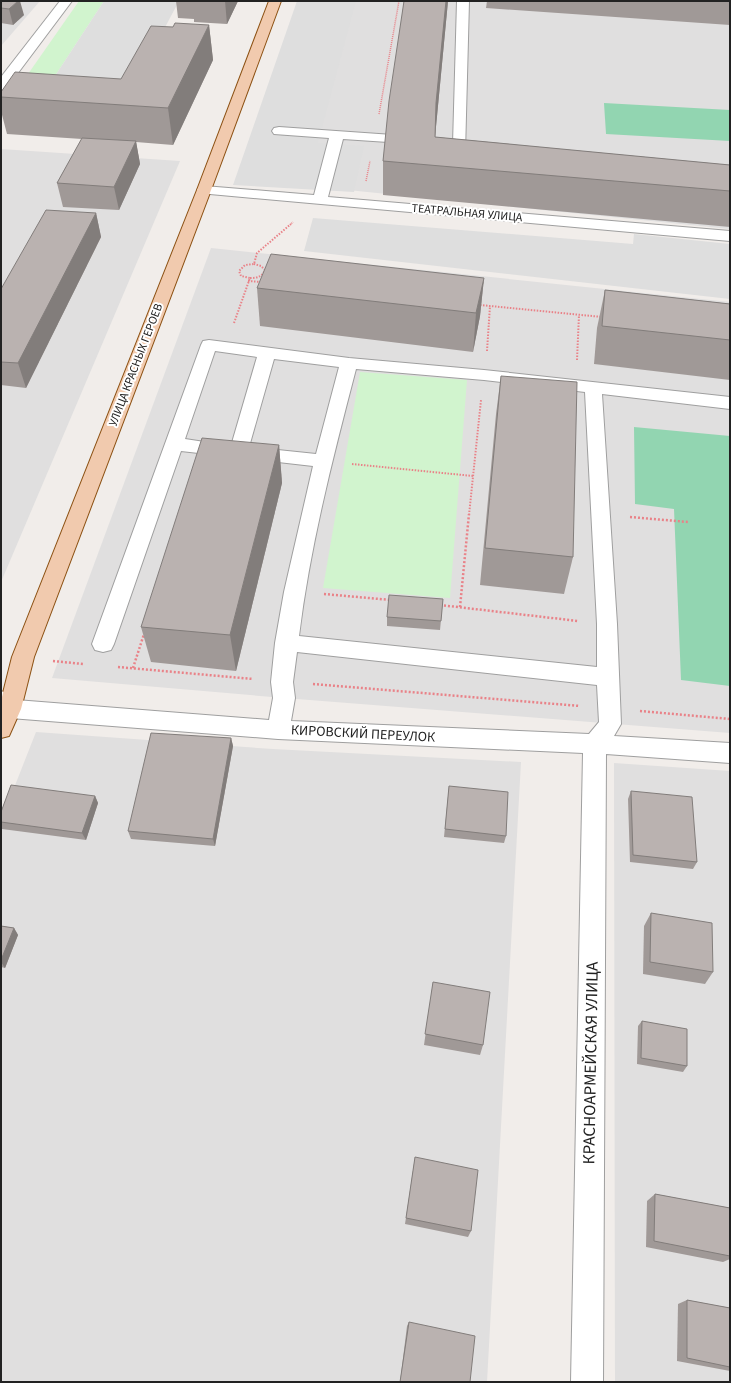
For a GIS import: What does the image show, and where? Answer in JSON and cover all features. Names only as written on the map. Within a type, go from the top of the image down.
[{"type":"main road","name":"УЛИЦА КРАСНЫХ ГЕРОЕВ","points":[[1,729],[5,704],[204,190],[275,1]]},
{"type":"street","points":[[1,86],[66,1]]},
{"type":"street","points":[[463,1],[454,143],[458,157],[481,159]]},
{"type":"street","points":[[279,131],[382,137]]},
{"type":"street","points":[[320,200],[337,135]]},
{"type":"street","name":"ТЕАТРАЛЬНАЯ УЛИЦА","points":[[204,190],[361,203],[670,234],[730,236]]},
{"type":"street","points":[[103,644],[209,345],[349,363],[484,375],[730,403]]},
{"type":"street","points":[[238,452],[267,353]]},
{"type":"street","points":[[278,730],[284,698],[282,682],[294,592],[323,461],[349,363]]},
{"type":"street","points":[[593,388],[608,624],[610,724],[595,744]]},
{"type":"street","points":[[174,444],[323,461]]},
{"type":"street","points":[[286,643],[608,677]]},
{"type":"street","name":"КИРОВСКИЙ ПЕРЕУЛОК","points":[[5,704],[278,730],[595,744],[730,753]]},
{"type":"street","name":"КРАСНОАРМЕЙСКАЯ УЛИЦА","points":[[587,1382],[595,744]]},
{"type":"path","points":[[361,203],[382,137],[399,1]]},
{"type":"path","points":[[254,264],[257,253],[320,200]]},
{"type":"path","points":[[249,280],[257,278],[263,274],[265,270],[261,266],[254,264],[247,264],[241,267],[238,271],[241,276],[249,280],[264,283]]},
{"type":"path","points":[[232,330],[249,280]]},
{"type":"path","points":[[475,304],[603,318]]},
{"type":"path","points":[[460,607],[490,306]]},
{"type":"path","points":[[323,461],[472,476]]},
{"type":"path","points":[[601,514],[688,522]]},
{"type":"path","points":[[294,592],[397,601]]},
{"type":"path","points":[[436,604],[608,624]]},
{"type":"path","points":[[134,668],[145,631]]},
{"type":"path","points":[[23,657],[89,664]]},
{"type":"path","points":[[111,666],[282,682],[730,719]]},
{"type":"path","points":[[253,679],[255,672]]},
{"type":"shaded area","points":[[1,1],[40,1],[1,46]]},
{"type":"shaded area","points":[[104,1],[179,1],[121,110],[40,99]]},
{"type":"shaded area","points":[[297,1],[356,1],[318,143],[364,146],[354,192],[233,185]]},
{"type":"shaded area","points":[[312,1],[730,1],[730,229],[259,181]]},
{"type":"shaded area","points":[[1,149],[180,161],[1,582]]},
{"type":"shaded area","points":[[313,218],[633,244],[634,234],[730,244],[730,299],[304,251]]},
{"type":"shaded area","points":[[211,248],[730,302],[730,733],[52,678]]},
{"type":"shaded area","points":[[36,732],[273,749],[521,762],[487,1382],[1,1382],[1,821]]},
{"type":"shaded area","points":[[614,763],[730,771],[730,1382],[615,1382]]},
{"type":"green space","points":[[79,1],[104,1],[40,99],[12,97]]},
{"type":"green space","points":[[604,103],[730,110],[730,141],[606,134]]},
{"type":"green space","points":[[360,372],[467,380],[450,598],[323,588]]},
{"type":"green space","points":[[634,427],[730,436],[730,686],[681,680],[674,509],[635,504]]},
{"type":"building","points":[[1,1],[18,1],[9,9],[1,8]]},
{"type":"building","points":[[404,1],[446,1],[436,103],[435,137],[730,165],[730,191],[383,161],[389,101]]},
{"type":"building","points":[[175,23],[209,25],[168,108],[1,97],[1,92],[15,72],[121,79],[151,26],[173,27]]},
{"type":"building","points":[[82,138],[136,141],[114,187],[57,183]]},
{"type":"building","points":[[46,210],[96,213],[18,363],[1,362],[1,289]]},
{"type":"building","points":[[271,254],[484,278],[476,313],[257,288]]},
{"type":"building","points":[[605,290],[730,304],[730,340],[602,326]]},
{"type":"building","points":[[501,376],[577,382],[573,557],[485,548]]},
{"type":"building","points":[[202,438],[279,445],[230,635],[141,627]]},
{"type":"building","points":[[389,595],[443,599],[441,621],[387,617]]},
{"type":"building","points":[[151,733],[231,738],[213,839],[128,831]]},
{"type":"building","points":[[11,785],[95,796],[82,833],[1,822],[1,812]]},
{"type":"building","points":[[449,786],[508,792],[506,836],[445,829]]},
{"type":"building","points":[[631,791],[692,797],[697,862],[633,855]]},
{"type":"building","points":[[651,913],[712,923],[713,972],[650,962]]},
{"type":"building","points":[[1,926],[14,928],[1,960]]},
{"type":"building","points":[[433,982],[490,992],[483,1045],[425,1034]]},
{"type":"building","points":[[642,1021],[687,1029],[687,1066],[641,1058]]},
{"type":"building","points":[[415,1157],[478,1170],[471,1231],[406,1218]]},
{"type":"building","points":[[655,1194],[730,1208],[730,1256],[654,1241]]},
{"type":"building","points":[[687,1300],[730,1308],[730,1367],[687,1358]]},
{"type":"building","points":[[409,1322],[475,1336],[470,1382],[400,1382]]}]
